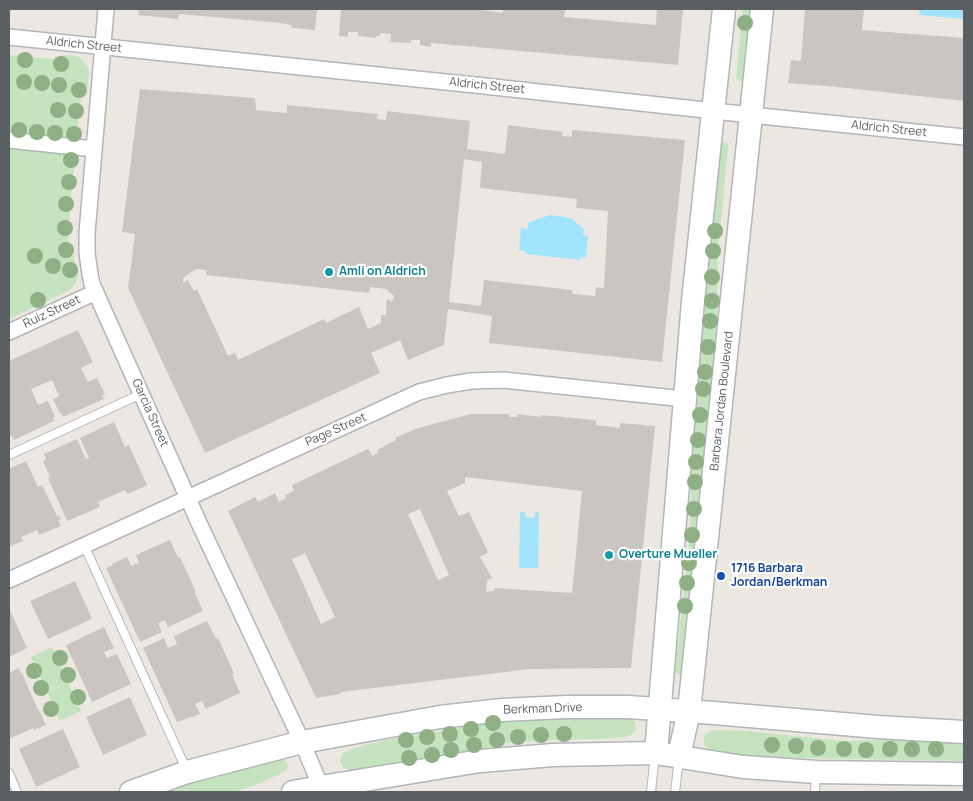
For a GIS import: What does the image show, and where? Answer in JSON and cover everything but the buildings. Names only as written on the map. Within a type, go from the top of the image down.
[{"type":"street","name":"Garcia Street","points":[[106,9],[86,233],[92,284],[322,789]]},
{"type":"street","points":[[656,753],[684,398],[724,9]]},
{"type":"street","name":"Barbara Jordan Boulevard","points":[[679,756],[689,711],[762,9]]},
{"type":"street","name":"Aldrich Street","points":[[9,37],[964,137]]},
{"type":"street","points":[[9,140],[94,149]]},
{"type":"street","name":"Ruiz Street","points":[[9,332],[96,292]]},
{"type":"street","name":"Page Street","points":[[9,580],[420,392],[470,381],[503,380],[684,398]]},
{"type":"street","name":"Berkman Drive","points":[[131,792],[188,772],[302,742],[440,717],[502,710],[612,706],[964,732]]},
{"type":"street","points":[[294,792],[322,789],[480,761],[553,755],[656,753],[743,767],[816,782],[964,774]]},
{"type":"lane","points":[[9,455],[141,394]]},
{"type":"lane","points":[[84,545],[188,772]]},
{"type":"lane","points":[[651,792],[656,753]]},
{"type":"lane","name":"Barbara Jordan Boulevard","points":[[675,792],[679,756]]},
{"type":"lane","points":[[9,773],[18,792]]},
{"type":"green space","points":[[743,9],[750,9],[743,78],[742,81],[739,81],[736,77]]},
{"type":"green space","points":[[9,55],[53,59],[64,55],[72,55],[82,59],[89,70],[88,86],[81,95],[68,242],[78,270],[77,281],[68,291],[9,319]]},
{"type":"green space","points":[[725,142],[728,144],[728,147],[718,253],[717,337],[682,671],[681,674],[678,674],[675,672],[689,543],[691,505],[690,462],[693,418],[721,146]]},
{"type":"green space","points":[[52,647],[81,711],[60,721],[31,657]]},
{"type":"green space","points":[[631,717],[635,722],[636,729],[634,733],[625,737],[508,743],[448,757],[353,771],[343,767],[340,761],[344,752],[367,744],[456,729],[505,718]]},
{"type":"green space","points":[[719,730],[845,741],[909,739],[964,744],[964,761],[746,757],[715,752],[704,745],[705,735],[710,731]]},
{"type":"green space","points":[[280,759],[287,763],[288,767],[285,771],[261,783],[235,792],[154,792]]},
{"type":"water","points":[[920,9],[964,9],[964,19],[919,15]]},
{"type":"water","points":[[550,215],[572,219],[584,229],[583,235],[588,236],[586,258],[580,257],[580,260],[526,254],[526,251],[519,250],[521,228],[528,229],[528,223]]},
{"type":"water","points":[[520,512],[525,512],[525,517],[534,518],[535,512],[539,512],[538,568],[519,568]]},
{"type":"place","name":"Amli on Aldrich","points":[[329,272]]},
{"type":"place","name":"Overture Mueller","points":[[609,555]]},
{"type":"place","name":"1716 Barbara Jordan/Berkman","points":[[721,576]]}]
